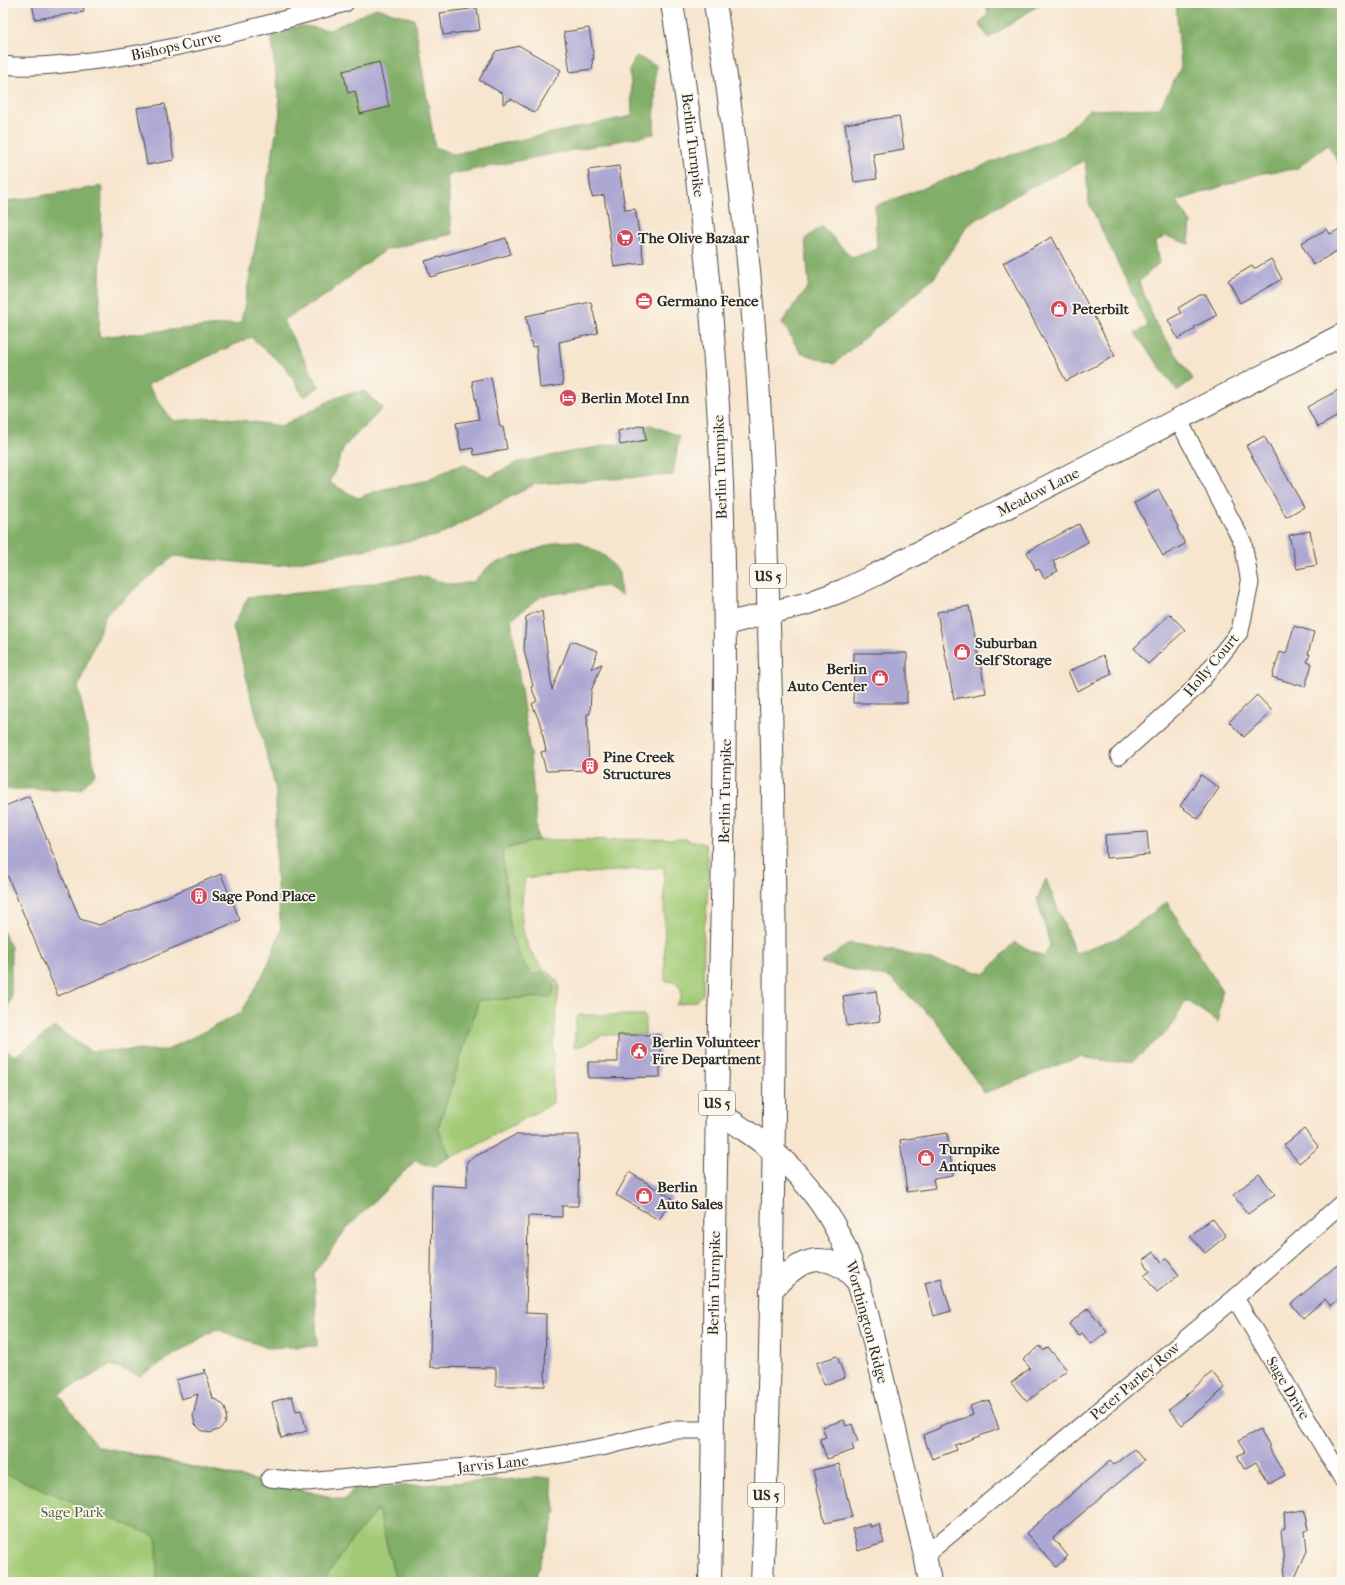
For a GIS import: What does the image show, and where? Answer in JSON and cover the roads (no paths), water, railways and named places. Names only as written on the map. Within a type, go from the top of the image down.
[{"type":"main road","name":"Berlin Turnpike","points":[[672,3],[693,137],[713,325],[722,488],[725,624],[724,837],[717,1111],[710,1582]]},
{"type":"main road","name":"US 5","points":[[715,3],[734,133],[754,326],[761,423],[769,613],[775,877],[775,1064],[767,1463],[762,1582]]},
{"type":"main road","name":"Meadow Lane","points":[[725,624],[809,602],[844,590],[878,574],[1342,335]]},
{"type":"main road","name":"Worthington Ridge","points":[[717,1111],[774,1152],[800,1177],[819,1200],[835,1225],[846,1247],[859,1283],[925,1555],[930,1582]]},
{"type":"main road","points":[[771,1291],[785,1275],[797,1266],[813,1260],[828,1261],[833,1263],[843,1268],[859,1283]]},
{"type":"street","name":"Bishops Curve","points":[[3,65],[53,65],[108,59],[164,50],[221,37],[345,3]]},
{"type":"street","name":"Holly Court","points":[[1119,756],[1195,688],[1240,631],[1250,583],[1243,543],[1178,419]]},
{"type":"street","name":"Peter Parley Row","points":[[925,1555],[1235,1298],[1342,1203]]},
{"type":"street","name":"Sage Drive","points":[[1235,1298],[1342,1478]]},
{"type":"street","name":"Jarvis Lane","points":[[270,1478],[307,1482],[517,1462],[602,1447],[670,1430],[713,1430]]},
{"type":"place","name":"The Olive Bazaar","points":[[625,238]]},
{"type":"place","name":"Germano Fence","points":[[644,301]]},
{"type":"place","name":"Peterbilt","points":[[1059,309]]},
{"type":"place","name":"Berlin Motel Inn","points":[[568,398]]},
{"type":"place","name":"Suburban Self Storage","points":[[962,652]]},
{"type":"place","name":"Berlin Auto Center","points":[[880,678]]},
{"type":"place","name":"Pine Creek Structures","points":[[590,766]]},
{"type":"place","name":"Sage Pond Place","points":[[199,896]]},
{"type":"place","name":"Berlin Volunteer Fire Department","points":[[639,1051]]},
{"type":"place","name":"Turnpike Antiques","points":[[926,1158]]},
{"type":"place","name":"Berlin Auto Sales","points":[[644,1196]]},
{"type":"park label","name":"Sage Park","points":[[72,1512]]}]
